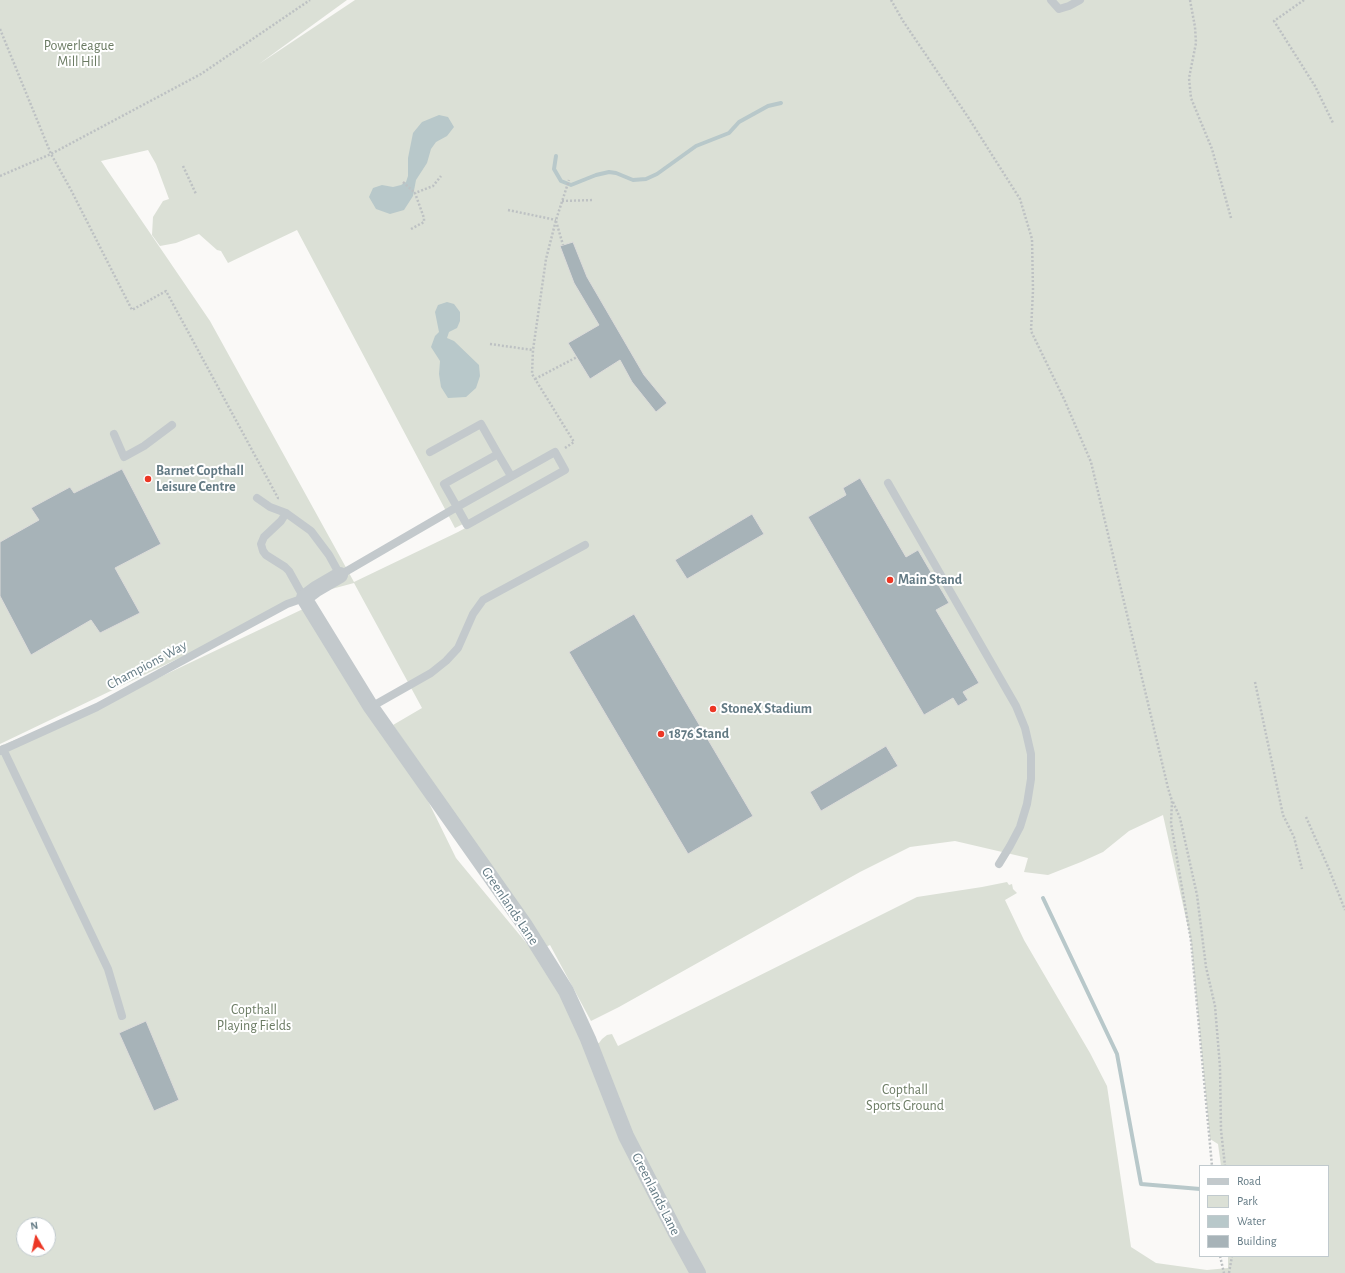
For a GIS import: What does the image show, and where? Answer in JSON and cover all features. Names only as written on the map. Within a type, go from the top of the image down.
[{"type":"street","points":[[304,598],[340,575]]},
{"type":"street","name":"Greenlands Lane","points":[[304,598],[371,707],[524,924],[566,991],[588,1039],[626,1136],[698,1273]]},
{"type":"lane","points":[[1051,0],[1059,9],[1080,0]]},
{"type":"lane","points":[[430,452],[481,424],[511,476]]},
{"type":"lane","points":[[114,434],[124,457],[144,446],[172,425]]},
{"type":"lane","points":[[257,498],[270,507],[286,513],[311,531],[329,555],[340,575],[457,507],[511,476],[555,452],[565,470],[467,525],[457,507],[444,484],[498,454]]},
{"type":"lane","points":[[888,483],[1016,706],[1025,728],[1031,754],[1031,779],[1027,804],[1020,827],[999,864]]},
{"type":"lane","points":[[286,513],[281,522],[264,537],[261,544],[262,550],[266,555],[289,571],[304,598]]},
{"type":"lane","points":[[371,707],[431,673],[446,661],[458,648],[474,614],[483,600],[585,545]]},
{"type":"lane","name":"Champions Way","points":[[1,750],[97,707],[287,604],[304,598]]},
{"type":"lane","points":[[1,750],[108,969],[122,1016]]},
{"type":"path","points":[[0,176],[51,154],[201,74],[310,0]]},
{"type":"path","points":[[891,0],[903,21],[1020,199],[1032,239],[1033,290],[1031,331],[1064,399],[1091,462],[1166,780],[1172,801],[1184,831],[1197,895],[1206,967],[1215,1006],[1220,1067],[1220,1130],[1225,1165]]},
{"type":"path","points":[[1190,0],[1195,27],[1196,43],[1189,78],[1192,98],[1212,149],[1231,218]]},
{"type":"path","points":[[1304,0],[1274,21],[1315,86],[1333,124]]},
{"type":"path","points":[[0,29],[51,154],[132,310],[166,291],[278,498],[284,500]]},
{"type":"path","points":[[183,166],[196,194]]},
{"type":"path","points":[[415,193],[433,186],[441,176]]},
{"type":"path","points":[[557,456],[561,450],[574,442],[534,379],[532,374],[533,350],[546,259],[556,220],[569,180]]},
{"type":"path","points":[[403,182],[415,193],[424,218],[424,222],[411,230]]},
{"type":"path","points":[[562,201],[594,200]]},
{"type":"path","points":[[508,210],[556,220]]},
{"type":"path","points":[[556,220],[563,245]]},
{"type":"path","points":[[490,344],[533,350]]},
{"type":"path","points":[[534,379],[577,357]]},
{"type":"path","points":[[1255,682],[1283,815],[1294,837],[1302,869]]},
{"type":"path","points":[[1172,801],[1171,823],[1191,941],[1212,1165]]},
{"type":"path","points":[[1306,817],[1345,910]]},
{"type":"path","points":[[1220,1257],[1224,1273]]},
{"type":"path","points":[[1229,1273],[1232,1257]]},
{"type":"green space","points":[[0,0],[347,0],[259,64],[355,0],[1345,0],[1345,1273],[0,1273],[0,746],[97,707],[303,609],[404,752],[456,858],[566,991],[588,1039],[599,1043],[607,1035],[612,1034],[618,1046],[917,897],[1007,882],[1009,885],[1012,884],[1013,889],[1017,893],[1005,900],[1024,940],[1090,1053],[1107,1086],[1131,1247],[1156,1263],[1207,1270],[1228,1268],[1228,1257],[1329,1257],[1329,1165],[1221,1165],[1218,1144],[1210,1139],[1191,941],[1163,815],[1129,831],[1103,852],[1048,875],[1024,872],[1028,858],[955,841],[910,847],[860,872],[619,1007],[591,1021],[550,945],[546,947],[393,725],[422,708],[354,583],[313,594],[0,744]],"holes":[[[148,150],[156,164],[169,199],[163,201],[153,217],[152,235],[160,246],[176,243],[199,234],[217,250],[221,251],[228,263],[297,230],[455,528],[562,475],[458,532],[354,582],[210,321],[101,161]]]},
{"type":"water","points":[[439,115],[448,117],[454,127],[447,136],[436,142],[431,149],[427,163],[416,180],[413,196],[404,210],[390,214],[376,209],[369,197],[373,188],[382,185],[393,187],[406,182],[408,176],[408,158],[413,133],[422,122]]},
{"type":"water","points":[[447,302],[454,304],[460,312],[460,321],[457,328],[449,332],[447,338],[454,341],[479,365],[480,376],[476,388],[466,397],[448,398],[441,387],[439,374],[440,361],[431,347],[435,336],[439,332],[435,312],[438,305]]},
{"type":"building","points":[[573,242],[587,277],[644,375],[667,403],[656,412],[632,382],[620,360],[590,379],[568,343],[599,325],[574,283],[560,246]]},
{"type":"building","name":"Barnet Copthall Leisure Centre","points":[[122,469],[161,544],[115,568],[140,613],[100,633],[91,620],[31,655],[0,596],[0,542],[39,520],[31,508],[70,487],[74,493]]},
{"type":"building","name":"Main Stand","points":[[860,478],[906,557],[918,550],[949,603],[936,610],[979,683],[963,692],[968,700],[958,706],[953,698],[924,715],[808,517],[846,495],[843,488]]},
{"type":"building","points":[[752,514],[764,534],[687,579],[675,560]]},
{"type":"building","name":"1876 Stand","points":[[634,614],[753,816],[688,854],[569,652]]},
{"type":"building","points":[[886,746],[898,766],[821,811],[810,792]]},
{"type":"building","points":[[146,1021],[179,1100],[154,1111],[119,1033]]},
{"type":"waterway","points":[[556,156],[554,169],[561,181],[571,185],[596,175],[609,172],[616,173],[633,180],[646,179],[657,174],[696,146],[729,133],[739,122],[768,106],[781,103]]},
{"type":"waterway","points":[[1043,898],[1117,1054],[1141,1184],[1199,1189]]},
{"type":"place","name":"Barnet Copthall Leisure Centre","points":[[148,479]]},
{"type":"place","name":"Main Stand","points":[[890,580]]},
{"type":"place","name":"StoneX Stadium","points":[[713,709]]},
{"type":"place","name":"1876 Stand","points":[[661,734]]},
{"type":"park label","name":"Powerleague Mill Hill","points":[[79,54]]},
{"type":"park label","name":"Copthall Playing Fields","points":[[254,1018]]},
{"type":"park label","name":"Copthall Sports Ground","points":[[905,1098]]}]
